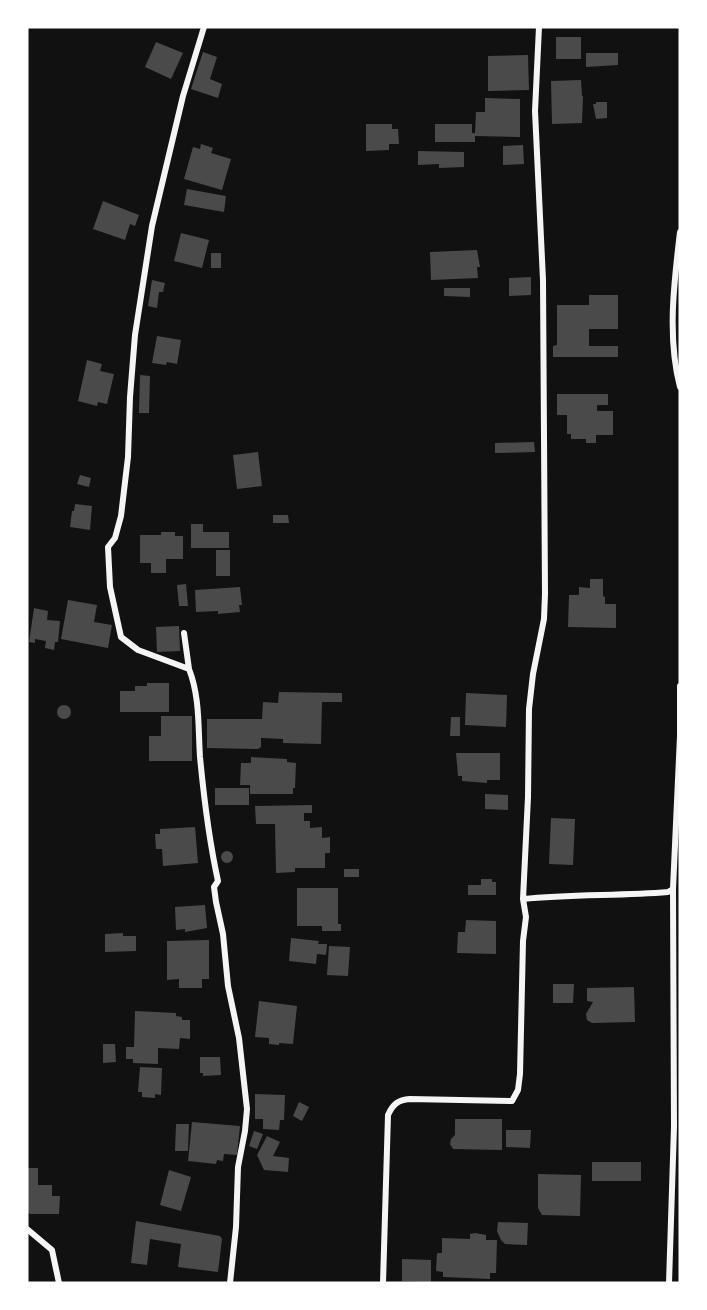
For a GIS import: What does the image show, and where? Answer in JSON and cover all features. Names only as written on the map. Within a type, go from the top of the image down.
[{"type":"street","points":[[189,669],[138,650],[121,637],[110,587],[108,547],[115,538],[121,516],[128,457],[135,335],[145,260],[183,96],[204,27]]},
{"type":"street","points":[[382,1283],[388,1115],[392,1107],[400,1100],[410,1099],[512,1101],[518,1090],[523,941],[526,917],[523,899],[530,709],[546,594],[543,292],[535,111],[539,27]]},
{"type":"street","points":[[680,232],[675,268],[673,330],[674,354],[680,387]]},
{"type":"street","points":[[184,633],[189,669],[198,704],[204,801],[218,881],[214,887],[223,934],[228,986],[239,1038],[247,1109],[238,1167],[236,1227],[230,1283]]},
{"type":"street","points":[[669,1283],[674,1127],[673,889],[680,686]]},
{"type":"street","points":[[523,899],[609,896],[668,892],[673,889]]},
{"type":"street","points":[[27,1229],[52,1250],[59,1283]]},
{"type":"building","points":[[556,37],[581,37],[581,59],[556,59]]},
{"type":"building","points":[[156,42],[183,53],[171,79],[145,67]]},
{"type":"building","points":[[203,52],[217,57],[210,79],[222,84],[218,98],[191,89]]},
{"type":"building","points":[[586,53],[618,53],[618,65],[586,67]]},
{"type":"building","points":[[528,55],[529,90],[488,91],[488,56]]},
{"type":"building","points":[[581,80],[582,123],[552,124],[551,81]]},
{"type":"building","points":[[485,98],[520,99],[520,137],[475,136],[475,142],[435,142],[435,124],[472,124],[472,133],[475,133],[476,112],[485,112]]},
{"type":"building","points":[[607,102],[607,118],[596,119],[593,104]]},
{"type":"building","points":[[366,124],[392,124],[392,129],[398,129],[399,144],[389,144],[389,150],[366,151]]},
{"type":"building","points":[[201,144],[213,148],[211,153],[231,159],[222,190],[184,179],[193,147],[200,149]]},
{"type":"building","points":[[523,145],[524,164],[503,165],[503,146]]},
{"type":"building","points":[[418,151],[464,152],[464,167],[439,168],[439,164],[418,165]]},
{"type":"building","points":[[187,189],[226,196],[224,212],[184,205]]},
{"type":"building","points":[[103,201],[139,215],[135,226],[130,224],[125,240],[93,229]]},
{"type":"building","points":[[181,233],[209,240],[202,268],[174,261]]},
{"type":"building","points":[[477,250],[480,267],[477,267],[478,278],[431,280],[430,252]]},
{"type":"building","points":[[211,253],[221,253],[221,268],[211,268]]},
{"type":"building","points":[[531,277],[531,295],[509,296],[509,278]]},
{"type":"building","points":[[152,280],[165,283],[163,292],[159,292],[157,308],[148,306]]},
{"type":"building","points":[[444,288],[470,288],[470,297],[444,296]]},
{"type":"building","points":[[589,295],[618,295],[618,329],[589,329],[589,346],[618,346],[618,357],[553,357],[553,346],[557,345],[557,305],[589,305]]},
{"type":"building","points":[[157,336],[181,340],[177,364],[152,363]]},
{"type":"building","points":[[87,360],[102,364],[100,371],[114,374],[107,404],[98,402],[97,406],[78,401]]},
{"type":"building","points":[[140,375],[150,376],[149,413],[139,413]]},
{"type":"building","points":[[557,394],[608,394],[608,405],[597,405],[597,411],[613,411],[613,435],[596,435],[596,443],[586,443],[586,439],[571,439],[571,434],[567,434],[567,415],[557,415]]},
{"type":"building","points":[[534,442],[535,452],[495,453],[495,443]]},
{"type":"building","points":[[258,452],[262,486],[237,489],[233,455]]},
{"type":"building","points":[[80,475],[91,478],[89,487],[77,484]]},
{"type":"building","points":[[75,504],[92,506],[90,530],[70,527]]},
{"type":"building","points":[[273,515],[288,515],[289,523],[273,523]]},
{"type":"building","points":[[191,524],[203,524],[203,532],[229,532],[229,548],[191,548]]},
{"type":"building","points":[[161,532],[175,532],[175,536],[183,536],[183,559],[166,559],[166,573],[151,573],[151,563],[140,563],[140,535],[161,535]]},
{"type":"building","points":[[216,550],[230,550],[230,576],[216,576]]},
{"type":"building","points":[[590,579],[603,579],[605,604],[616,604],[616,628],[568,627],[569,595],[579,595],[579,587],[590,588]]},
{"type":"building","points":[[186,584],[188,606],[179,606],[177,585]]},
{"type":"building","points":[[240,587],[242,605],[239,605],[240,612],[218,614],[218,611],[196,612],[195,590]]},
{"type":"building","points":[[68,600],[97,605],[94,622],[112,625],[108,648],[61,639]]},
{"type":"building","points":[[34,608],[48,611],[47,620],[60,621],[58,642],[55,642],[54,650],[45,648],[46,641],[35,639],[35,643],[29,642]]},
{"type":"building","points":[[179,626],[180,651],[157,652],[156,627]]},
{"type":"building","points":[[147,683],[169,683],[169,712],[120,712],[120,691],[135,691],[135,686],[147,686]]},
{"type":"building","points":[[279,692],[342,693],[342,702],[322,702],[321,744],[283,743],[283,739],[261,738],[261,747],[258,749],[207,748],[207,719],[262,719],[263,702],[278,703]]},
{"type":"building","points":[[466,693],[507,695],[506,727],[465,725]]},
{"type":"building","points":[[64,705],[69,707],[71,712],[69,717],[64,719],[59,717],[57,712],[59,707]]},
{"type":"building","points":[[161,716],[192,716],[192,761],[149,761],[149,736],[161,736]]},
{"type":"building","points":[[451,717],[460,717],[460,736],[450,736]]},
{"type":"building","points":[[456,753],[500,753],[500,780],[487,780],[487,783],[462,781],[462,776],[458,776]]},
{"type":"building","points":[[251,757],[287,759],[287,762],[296,763],[293,794],[250,794],[250,785],[240,785],[241,763],[251,763]]},
{"type":"building","points":[[215,788],[249,788],[249,805],[215,805]]},
{"type":"building","points":[[485,794],[508,795],[508,810],[485,809]]},
{"type":"building","points":[[312,805],[312,813],[304,813],[304,821],[310,821],[310,828],[322,827],[322,838],[330,837],[330,853],[325,853],[325,868],[295,868],[295,872],[276,873],[275,824],[256,824],[255,806]]},
{"type":"building","points":[[551,818],[575,819],[573,865],[549,864]]},
{"type":"building","points":[[195,827],[198,863],[163,866],[162,849],[156,849],[155,834],[160,834],[160,829]]},
{"type":"building","points":[[227,851],[233,857],[227,863],[221,857]]},
{"type":"building","points":[[344,869],[359,869],[359,877],[344,877]]},
{"type":"building","points":[[481,879],[492,879],[492,882],[496,882],[496,895],[468,895],[468,885],[481,885]]},
{"type":"building","points":[[297,888],[338,888],[338,924],[341,924],[341,931],[322,931],[322,926],[297,926]]},
{"type":"building","points":[[205,905],[207,928],[185,932],[185,929],[176,930],[175,907]]},
{"type":"building","points":[[466,920],[496,921],[496,954],[457,953],[458,932],[465,932]]},
{"type":"building","points":[[123,933],[123,936],[136,936],[136,951],[105,952],[105,934]]},
{"type":"building","points":[[291,938],[327,944],[326,955],[317,954],[316,964],[289,961]]},
{"type":"building","points":[[209,940],[209,979],[202,979],[202,988],[179,988],[179,979],[167,980],[167,941]]},
{"type":"building","points":[[329,946],[350,947],[348,976],[327,975]]},
{"type":"building","points":[[553,984],[574,984],[573,1003],[553,1003]]},
{"type":"building","points":[[634,987],[635,1022],[592,1023],[587,1020],[586,1014],[593,1002],[587,1001],[587,988]]},
{"type":"building","points":[[259,1001],[297,1006],[293,1044],[269,1044],[269,1038],[255,1037]]},
{"type":"building","points":[[135,1011],[176,1013],[176,1016],[182,1017],[182,1020],[190,1020],[190,1039],[180,1038],[179,1049],[158,1048],[158,1064],[133,1063],[133,1059],[126,1059],[126,1047],[134,1047]]},
{"type":"building","points":[[103,1044],[115,1044],[116,1062],[103,1063]]},
{"type":"building","points":[[200,1057],[220,1057],[221,1075],[203,1076],[203,1073],[200,1073]]},
{"type":"building","points":[[140,1067],[162,1068],[161,1095],[155,1094],[155,1098],[142,1097],[142,1092],[138,1092]]},
{"type":"building","points":[[255,1094],[285,1095],[284,1120],[280,1120],[279,1130],[263,1129],[263,1119],[255,1119]]},
{"type":"building","points":[[299,1102],[309,1107],[302,1121],[293,1116]]},
{"type":"building","points":[[455,1119],[502,1119],[502,1150],[453,1149],[450,1144],[455,1135]]},
{"type":"building","points":[[192,1122],[240,1126],[237,1155],[224,1154],[223,1161],[217,1160],[216,1164],[188,1161]]},
{"type":"building","points":[[176,1124],[189,1124],[188,1151],[175,1151]]},
{"type":"building","points":[[506,1130],[531,1130],[530,1148],[506,1147]]},
{"type":"building","points":[[254,1131],[263,1134],[257,1149],[249,1146]]},
{"type":"building","points":[[267,1136],[280,1142],[273,1156],[289,1158],[288,1172],[264,1170],[257,1155]]},
{"type":"building","points":[[592,1162],[641,1162],[641,1181],[592,1181]]},
{"type":"building","points":[[27,1168],[38,1168],[38,1185],[52,1185],[52,1196],[60,1196],[59,1214],[30,1214],[27,1211]]},
{"type":"building","points":[[169,1170],[191,1177],[181,1211],[160,1205]]},
{"type":"building","points":[[538,1174],[581,1175],[580,1216],[542,1215],[538,1208]]},
{"type":"building","points":[[136,1221],[220,1236],[222,1239],[218,1272],[178,1267],[181,1244],[150,1239],[147,1265],[131,1263]]},
{"type":"building","points":[[498,1222],[528,1223],[527,1245],[505,1244],[497,1231]]},
{"type":"building","points":[[470,1234],[486,1235],[486,1240],[497,1240],[496,1273],[490,1273],[490,1279],[443,1277],[443,1272],[436,1271],[437,1253],[442,1253],[442,1238],[470,1239]]},
{"type":"building","points":[[402,1259],[431,1260],[431,1282],[402,1281]]}]
